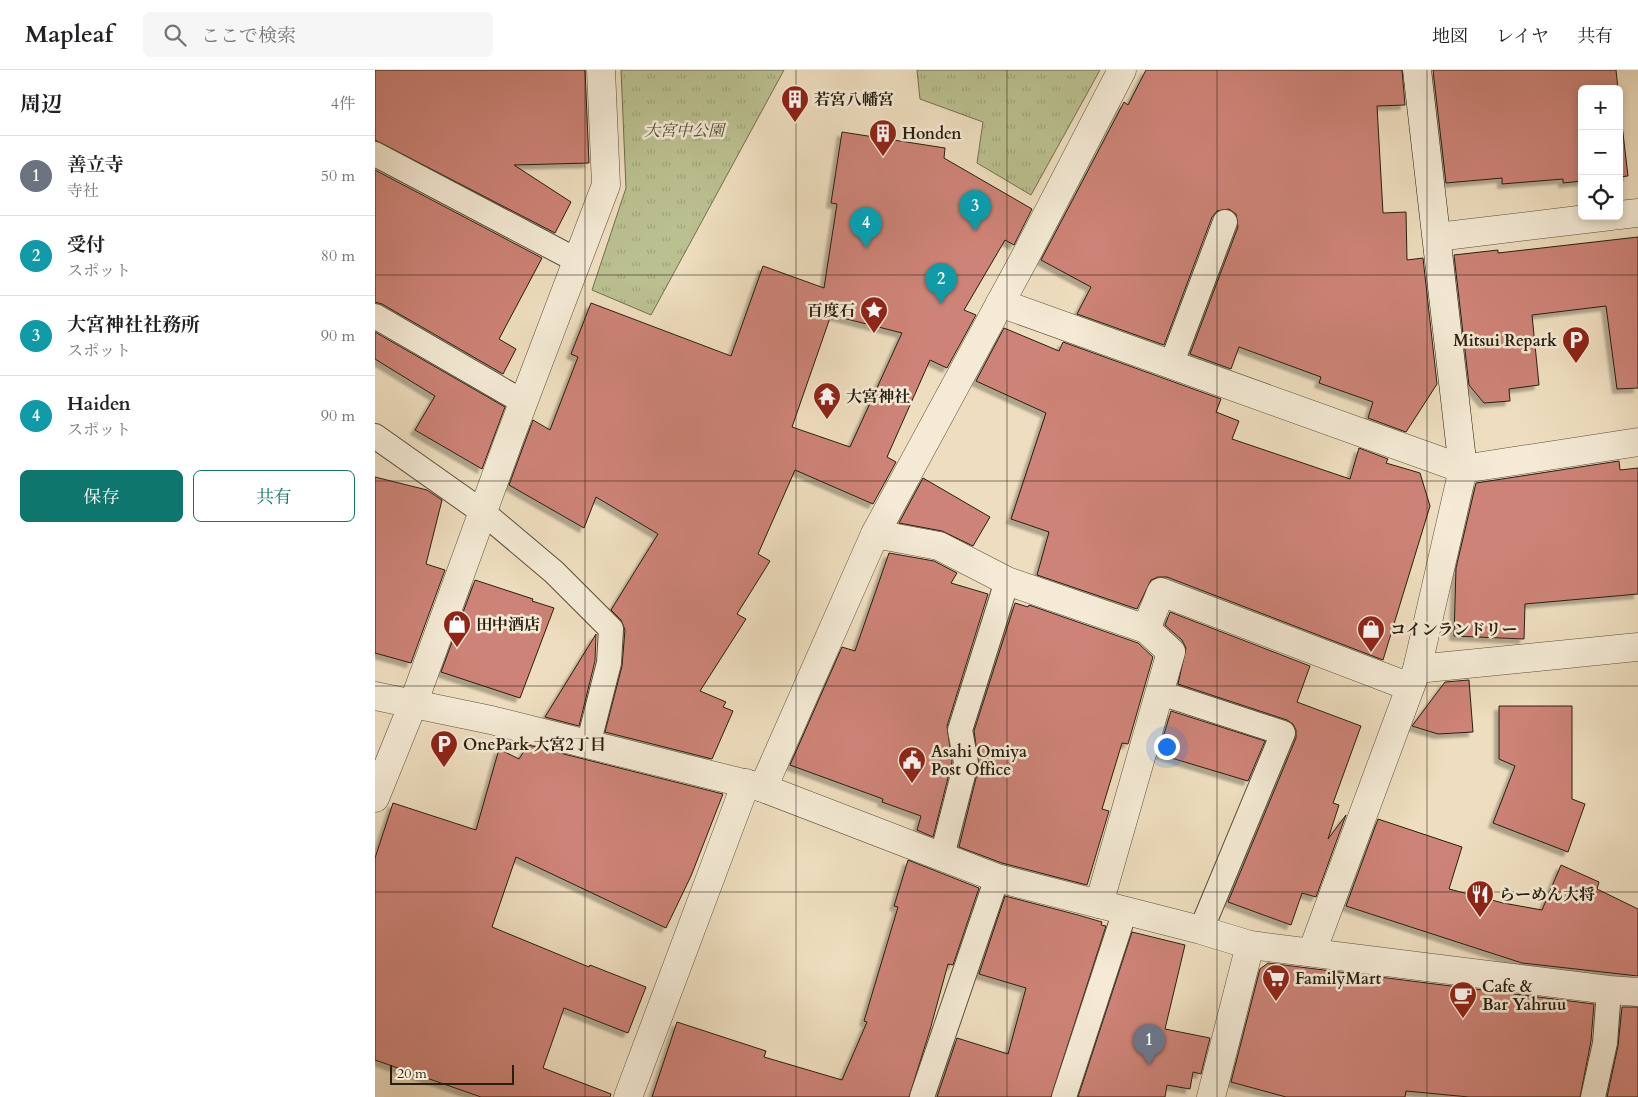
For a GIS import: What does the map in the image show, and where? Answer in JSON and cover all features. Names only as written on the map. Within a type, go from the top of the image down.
[{"type":"street","points":[[375,798],[413,704],[485,512],[509,440],[576,260],[607,185],[601,70]]},
{"type":"street","points":[[628,1097],[754,785],[875,534],[1000,304],[1122,70]]},
{"type":"street","points":[[1312,952],[1414,678],[1463,468],[1417,70]]},
{"type":"street","points":[[1623,215],[1638,213]]},
{"type":"street","points":[[1437,238],[1579,220]]},
{"type":"street","points":[[1000,304],[1463,468],[1638,442]]},
{"type":"street","points":[[875,534],[939,546],[1007,581],[1146,629],[1171,652],[1112,908]]},
{"type":"street","points":[[1146,629],[1161,592],[1414,678],[1638,647]]},
{"type":"street","points":[[375,696],[491,720],[754,785],[997,878],[1201,930],[1250,945],[1609,990],[1638,992]]},
{"type":"street","points":[[1211,1097],[1250,945]]},
{"type":"lane","points":[[375,154],[576,260]]},
{"type":"lane","points":[[1171,365],[1225,222]]},
{"type":"lane","points":[[375,316],[523,402]]},
{"type":"lane","points":[[375,436],[485,512],[554,572],[611,629],[609,663],[588,745]]},
{"type":"lane","points":[[942,856],[966,763],[960,730],[1007,581]]},
{"type":"lane","points":[[1161,693],[1283,732],[1201,930]]},
{"type":"lane","points":[[922,1097],[997,878]]},
{"type":"lane","points":[[1065,1097],[1112,908]]},
{"type":"lane","points":[[1593,1097],[1605,1043],[1609,990]]},
{"type":"green space","name":"大宮中公園","points":[[621,70],[784,70],[651,315],[592,290],[626,188]]},
{"type":"green space","points":[[917,70],[1100,70],[1031,195],[977,163],[983,122],[920,99]]},
{"type":"building","points":[[375,70],[585,70],[589,163],[514,165],[571,202],[555,233],[375,140]]},
{"type":"building","points":[[1146,70],[1402,70],[1405,105],[1377,106],[1383,213],[1406,212],[1407,260],[1423,258],[1437,384],[1406,432],[1368,418],[1373,402],[1319,383],[1321,377],[1239,347],[1231,369],[1190,354],[1238,227],[1236,214],[1229,209],[1217,211],[1212,217],[1164,345],[1077,314],[1091,287],[1041,260],[1124,102],[1128,105]]},
{"type":"building","points":[[1433,70],[1616,70],[1618,85],[1578,85],[1578,181],[1563,183],[1563,179],[1502,184],[1502,178],[1446,183]]},
{"type":"building","points":[[842,132],[945,148],[944,158],[1032,209],[1014,245],[1005,240],[964,310],[976,315],[947,368],[930,360],[887,457],[896,462],[873,504],[795,470],[758,554],[770,561],[737,614],[746,619],[700,691],[726,702],[723,707],[733,711],[712,759],[605,732],[622,666],[625,630],[621,620],[611,610],[658,534],[596,497],[584,528],[509,485],[533,420],[550,430],[578,357],[571,354],[591,303],[731,356],[763,266],[824,288],[837,204],[831,203]],"holes":[[[831,315],[902,333],[850,447],[792,427]]]},
{"type":"building","points":[[1623,133],[1628,176],[1623,177]]},
{"type":"building","points":[[375,170],[542,258],[499,339],[516,349],[503,374],[382,304],[375,302]]},
{"type":"building","points":[[1638,237],[1638,388],[1617,389],[1606,306],[1532,315],[1539,385],[1509,389],[1510,401],[1484,403],[1469,385],[1454,255],[1498,250],[1498,253]]},
{"type":"building","points":[[1004,328],[1059,351],[1063,342],[1221,399],[1216,412],[1239,421],[1232,439],[1350,479],[1359,448],[1388,459],[1386,463],[1420,473],[1430,506],[1383,660],[1167,577],[1158,577],[1151,580],[1137,609],[1037,575],[1049,532],[1011,519],[1046,413],[976,381]]},
{"type":"building","points":[[375,332],[505,407],[482,469],[415,430],[435,396],[375,359]]},
{"type":"building","points":[[1619,461],[1620,470],[1638,468],[1638,594],[1525,604],[1524,639],[1454,636],[1456,568],[1476,483]]},
{"type":"building","points":[[375,477],[427,490],[442,500],[426,564],[445,570],[411,663],[375,653]]},
{"type":"building","points":[[923,478],[990,517],[973,546],[942,531],[899,523]]},
{"type":"building","points":[[889,553],[934,561],[957,573],[951,583],[988,594],[947,726],[952,762],[933,837],[917,830],[921,816],[882,802],[883,799],[790,765],[842,647],[855,651]]},
{"type":"building","points":[[475,580],[554,608],[520,698],[441,672]]},
{"type":"building","points":[[1015,603],[1028,607],[1029,605],[1138,643],[1153,657],[1128,744],[1122,743],[1102,809],[1109,811],[1087,885],[1002,863],[959,847],[979,766],[974,731]]},
{"type":"building","points":[[1170,612],[1310,666],[1297,702],[1361,726],[1333,803],[1339,805],[1328,839],[1346,815],[1316,897],[1302,893],[1291,925],[1228,902],[1296,738],[1296,730],[1293,724],[1287,720],[1178,684],[1186,648],[1182,640],[1165,625]]},
{"type":"building","points":[[596,634],[595,661],[579,726],[545,717]]},
{"type":"building","points":[[1469,680],[1473,732],[1438,734],[1412,726],[1445,682]]},
{"type":"building","points":[[1499,706],[1572,706],[1572,799],[1585,804],[1568,852],[1493,823],[1515,766],[1499,759]]},
{"type":"building","points":[[1171,711],[1265,741],[1248,781],[1158,754]]},
{"type":"building","points":[[528,745],[723,794],[691,876],[666,928],[516,857],[492,927],[589,967],[590,965],[646,987],[628,1033],[564,1008],[543,1068],[611,1094],[610,1097],[481,1097],[375,1060],[375,858],[393,803],[476,830],[499,749],[519,759]]},
{"type":"building","points":[[1378,819],[1462,847],[1449,889],[1503,903],[1542,910],[1561,865],[1599,882],[1597,889],[1638,909],[1638,976],[1522,963],[1346,906]]},
{"type":"building","points":[[908,860],[979,888],[953,965],[948,964],[909,1097],[652,1097],[677,1022],[766,1051],[764,1057],[842,1080],[867,1022],[864,1021],[898,907],[894,906]]},
{"type":"building","points":[[1005,896],[1102,922],[1101,925],[1106,926],[1051,1097],[937,1097],[957,1038],[1008,1054],[1026,988],[979,974]]},
{"type":"building","points":[[1132,932],[1185,945],[1165,1029],[1210,1038],[1201,1074],[1193,1072],[1190,1089],[1167,1085],[1165,1097],[1078,1097]]},
{"type":"building","points":[[1268,963],[1594,1004],[1591,1041],[1580,1097],[1469,1097],[1406,1091],[1405,1097],[1286,1097],[1231,1082],[1260,969]]},
{"type":"building","points":[[1622,1007],[1638,1007],[1638,1097],[1607,1097],[1618,1046]]},
{"type":"place","name":"若宮八幡宮","points":[[795,123]]},
{"type":"place","name":"Honden","points":[[883,157]]},
{"type":"place","name":"大宮神社社務所","points":[[975,231]]},
{"type":"place","name":"Haiden","points":[[866,248]]},
{"type":"place","name":"受付","points":[[941,304]]},
{"type":"place","name":"百度石","points":[[874,334]]},
{"type":"place","name":"Mitsui Repark","points":[[1576,364]]},
{"type":"place","name":"大宮神社","points":[[827,420]]},
{"type":"place","name":"田中酒店","points":[[457,648]]},
{"type":"place","name":"コインランドリー","points":[[1371,653]]},
{"type":"place","name":"OnePark 大宮2丁目","points":[[444,768]]},
{"type":"place","name":"Asahi Omiya Post Office","points":[[912,784]]},
{"type":"place","name":"らーめん大将","points":[[1480,918]]},
{"type":"place","name":"FamilyMart","points":[[1276,1002]]},
{"type":"place","name":"Cafe & Bar Yahruu","points":[[1463,1019]]},
{"type":"place","name":"善立寺","points":[[1149,1065]]}]
